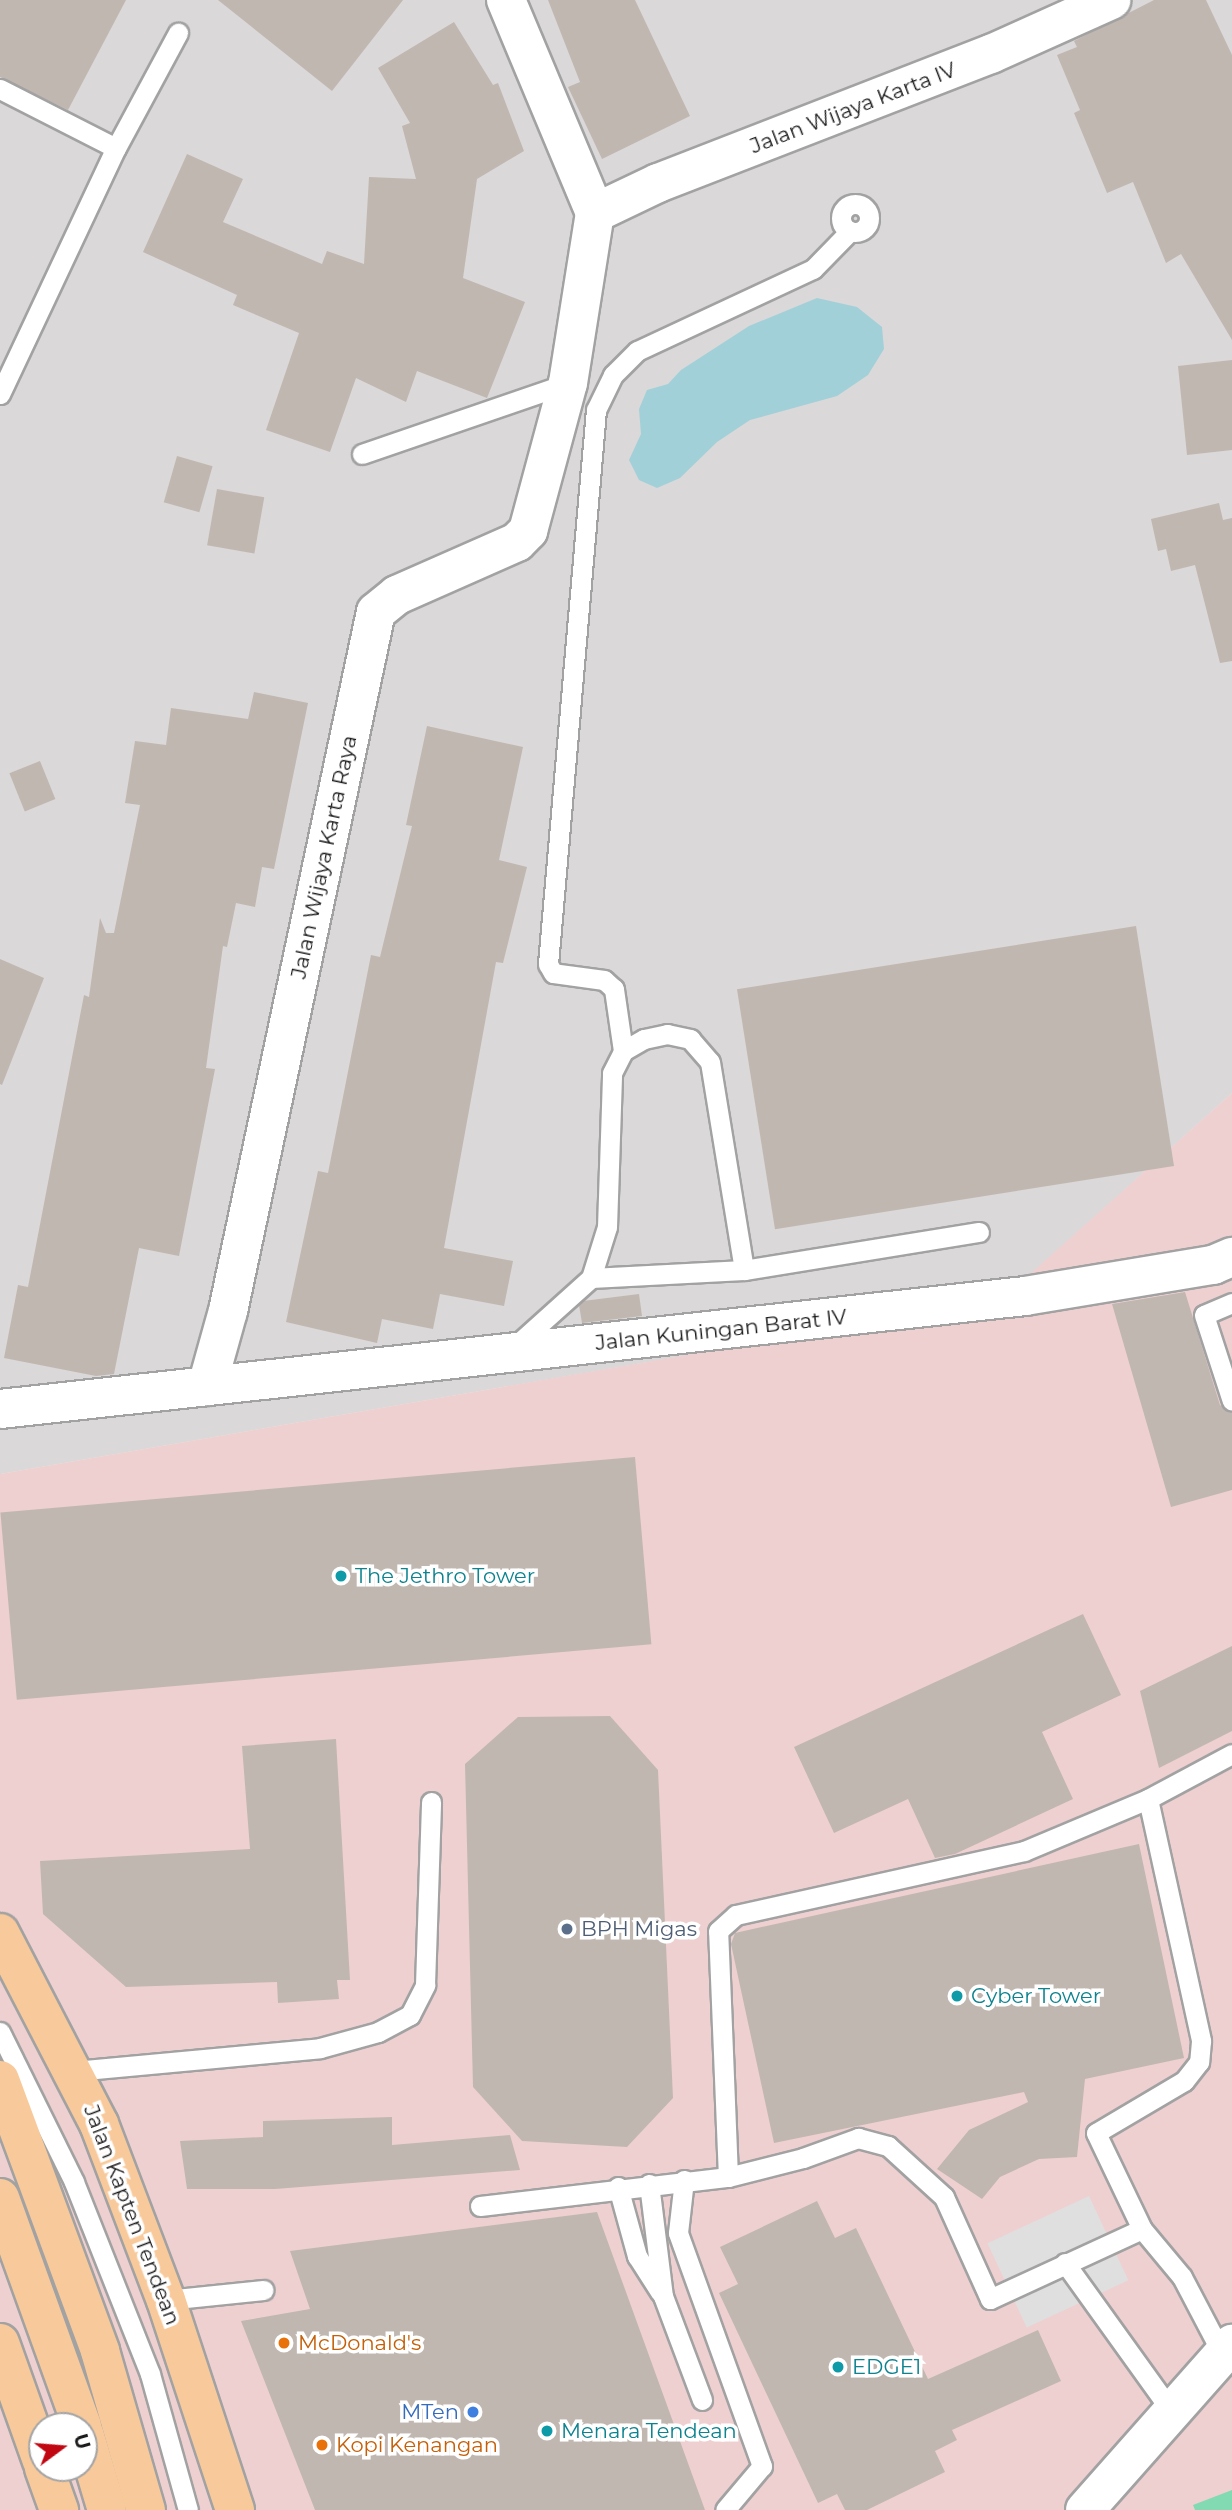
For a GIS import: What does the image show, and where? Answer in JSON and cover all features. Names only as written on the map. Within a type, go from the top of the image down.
[{"type":"main road","name":"Jalan Kapten Tendean","points":[[0,1933],[74,2071],[99,2124],[166,2300],[235,2510]]},
{"type":"main road","points":[[0,2080],[63,2243],[146,2510]]},
{"type":"main road","points":[[0,2198],[77,2412]]},
{"type":"main road","points":[[4,2366],[28,2426]]},
{"type":"main road","points":[[98,2480],[107,2510]]},
{"type":"main road","points":[[49,2482],[59,2510]]},
{"type":"street","points":[[506,0],[595,214]]},
{"type":"street","name":"Jalan Wijaya Karta IV","points":[[595,214],[658,183],[991,54],[1111,0]]},
{"type":"street","name":"Jalan Wijaya Karta Raya","points":[[207,1386],[231,1297],[376,612],[397,595],[523,538],[568,383],[595,214]]},
{"type":"street","name":"Jalan Kuningan Barat IV","points":[[207,1386],[1025,1296],[1213,1265],[1232,1257]]},
{"type":"street","points":[[0,1409],[207,1386]]},
{"type":"street","points":[[1085,2510],[1228,2349]]},
{"type":"lane","points":[[0,394],[116,148],[178,33]]},
{"type":"lane","points":[[0,89],[116,148]]},
{"type":"lane","points":[[508,1352],[592,1278],[607,1227],[612,1073],[623,1051],[614,989],[604,980],[553,973],[548,964],[596,410],[613,374],[637,351],[813,268],[850,231]]},
{"type":"lane","points":[[362,454],[568,383]]},
{"type":"lane","points":[[623,1051],[667,1034],[690,1040],[710,1062],[744,1270]]},
{"type":"lane","points":[[592,1278],[744,1270],[979,1232]]},
{"type":"lane","points":[[1232,1303],[1204,1315],[1232,1401]]},
{"type":"lane","points":[[728,2177],[718,1931],[736,1916],[1024,1851],[1148,1799],[1232,1754]]},
{"type":"lane","points":[[1148,1799],[1201,2041],[1199,2062],[1184,2081],[1096,2133],[1142,2229],[1182,2277],[1228,2349]]},
{"type":"lane","points":[[74,2071],[320,2048],[378,2032],[410,2015],[425,1985],[431,1802]]},
{"type":"lane","points":[[0,2032],[74,2182],[150,2374],[188,2510]]},
{"type":"lane","points":[[480,2206],[649,2184],[728,2177],[803,2158],[858,2138],[888,2146],[944,2197],[990,2298],[1142,2229]]},
{"type":"lane","points":[[684,2180],[678,2233],[762,2466],[725,2510]]},
{"type":"lane","points":[[649,2184],[663,2296]]},
{"type":"lane","points":[[618,2188],[637,2256],[663,2296],[702,2400]]},
{"type":"lane","points":[[1065,2263],[1172,2412]]},
{"type":"lane","points":[[166,2300],[264,2290]]},
{"type":"shaded area","points":[[0,0],[1232,0],[1232,1093],[1001,1301],[0,1474]]},
{"type":"shaded area","points":[[1232,1093],[1232,2510],[0,2510],[0,1474],[1000,1301]]},
{"type":"shaded area","points":[[1089,2196],[1128,2280],[1027,2328],[987,2243]]},
{"type":"green space","points":[[1232,2490],[1232,2510],[1195,2510],[1193,2505]]},
{"type":"water","points":[[817,298],[857,307],[882,327],[884,349],[868,375],[837,396],[750,420],[717,442],[680,478],[657,488],[639,480],[629,460],[641,434],[639,409],[647,390],[668,384],[681,370],[749,326]]},
{"type":"building","points":[[0,0],[126,0],[68,110],[0,77]]},
{"type":"building","points":[[218,0],[403,0],[332,91]]},
{"type":"building","points":[[548,0],[635,0],[690,116],[602,159],[568,87],[580,82]]},
{"type":"building","points":[[1154,0],[1206,0],[1232,55],[1232,340],[1181,254],[1166,263],[1133,182],[1107,193],[1074,113],[1080,110],[1057,55],[1077,47],[1074,41]]},
{"type":"building","points":[[454,22],[493,85],[498,83],[524,151],[477,179],[463,278],[525,302],[487,398],[417,371],[406,402],[356,378],[330,452],[266,430],[299,333],[233,305],[237,295],[143,252],[187,154],[243,179],[223,222],[322,264],[327,251],[364,264],[369,177],[416,179],[402,126],[410,123],[378,68]]},
{"type":"building","points":[[1232,360],[1232,450],[1187,455],[1178,366]]},
{"type":"building","points":[[177,456],[213,466],[199,512],[164,502]]},
{"type":"building","points":[[217,489],[264,497],[254,553],[207,545]]},
{"type":"building","points":[[1219,503],[1223,520],[1232,518],[1232,661],[1220,663],[1195,565],[1171,571],[1166,549],[1158,551],[1151,519]]},
{"type":"building","points":[[254,692],[308,703],[274,869],[262,867],[255,907],[236,903],[227,947],[223,946],[206,1068],[215,1069],[179,1256],[139,1248],[114,1374],[96,1376],[4,1358],[18,1285],[28,1287],[84,995],[89,997],[100,918],[106,933],[114,933],[140,805],[125,803],[135,741],[166,745],[171,708],[248,719]]},
{"type":"building","points":[[427,726],[523,747],[499,860],[527,867],[503,963],[496,962],[444,1248],[513,1261],[504,1306],[440,1294],[433,1329],[382,1319],[377,1343],[286,1322],[318,1171],[328,1173],[371,955],[380,957],[412,826],[406,825]]},
{"type":"building","points":[[40,761],[55,799],[25,811],[9,773]]},
{"type":"building","points":[[1136,926],[1174,1166],[775,1229],[737,989]]},
{"type":"building","points":[[0,959],[44,978],[2,1085],[0,1084]]},
{"type":"building","points":[[1185,1292],[1220,1405],[1232,1413],[1232,1490],[1171,1507],[1112,1304]]},
{"type":"building","points":[[639,1294],[642,1316],[582,1323],[579,1305],[583,1301]]},
{"type":"building","name":"The Jethro Tower","points":[[635,1457],[651,1644],[17,1700],[0,1513]]},
{"type":"building","points":[[1083,1614],[1121,1695],[1042,1732],[1073,1799],[955,1854],[935,1858],[908,1799],[834,1833],[794,1747]]},
{"type":"building","points":[[1232,1646],[1232,1731],[1159,1768],[1140,1691]]},
{"type":"building","name":"BPH Migas","points":[[610,1716],[658,1770],[673,2098],[627,2147],[522,2141],[473,2087],[465,1764],[518,1717]]},
{"type":"building","points":[[336,1739],[350,1980],[337,1980],[339,1999],[278,2003],[277,1982],[126,1987],[43,1914],[40,1861],[250,1849],[242,1746]]},
{"type":"building","name":"Cyber Tower","points":[[1139,1844],[1184,2058],[1085,2079],[1077,2157],[1039,2159],[1000,2177],[982,2199],[937,2169],[969,2130],[1028,2102],[1024,2092],[774,2143],[731,1944],[735,1933]]},
{"type":"building","points":[[392,2117],[392,2145],[510,2135],[520,2170],[275,2189],[187,2189],[180,2141],[263,2137],[263,2121]]},
{"type":"building","name":"EDGE1","points":[[817,2201],[835,2238],[856,2228],[928,2379],[1038,2330],[1061,2381],[952,2430],[957,2440],[935,2451],[945,2472],[867,2510],[845,2510],[837,2494],[818,2503],[719,2293],[738,2284],[720,2247]]},
{"type":"building","name":"MTen","points":[[597,2212],[705,2510],[315,2510],[241,2321],[310,2309],[290,2251]]},
{"type":"place","name":"The Jethro Tower","points":[[341,1576]]},
{"type":"place","name":"BPH Migas","points":[[567,1929]]},
{"type":"place","name":"Cyber Tower","points":[[957,1996]]},
{"type":"place","name":"McDonald's","points":[[284,2343]]},
{"type":"place","name":"EDGE1","points":[[838,2367]]},
{"type":"place","name":"MTen","points":[[473,2412]]},
{"type":"place","name":"Menara Tendean","points":[[547,2431]]},
{"type":"place","name":"Kopi Kenangan","points":[[322,2445]]}]
